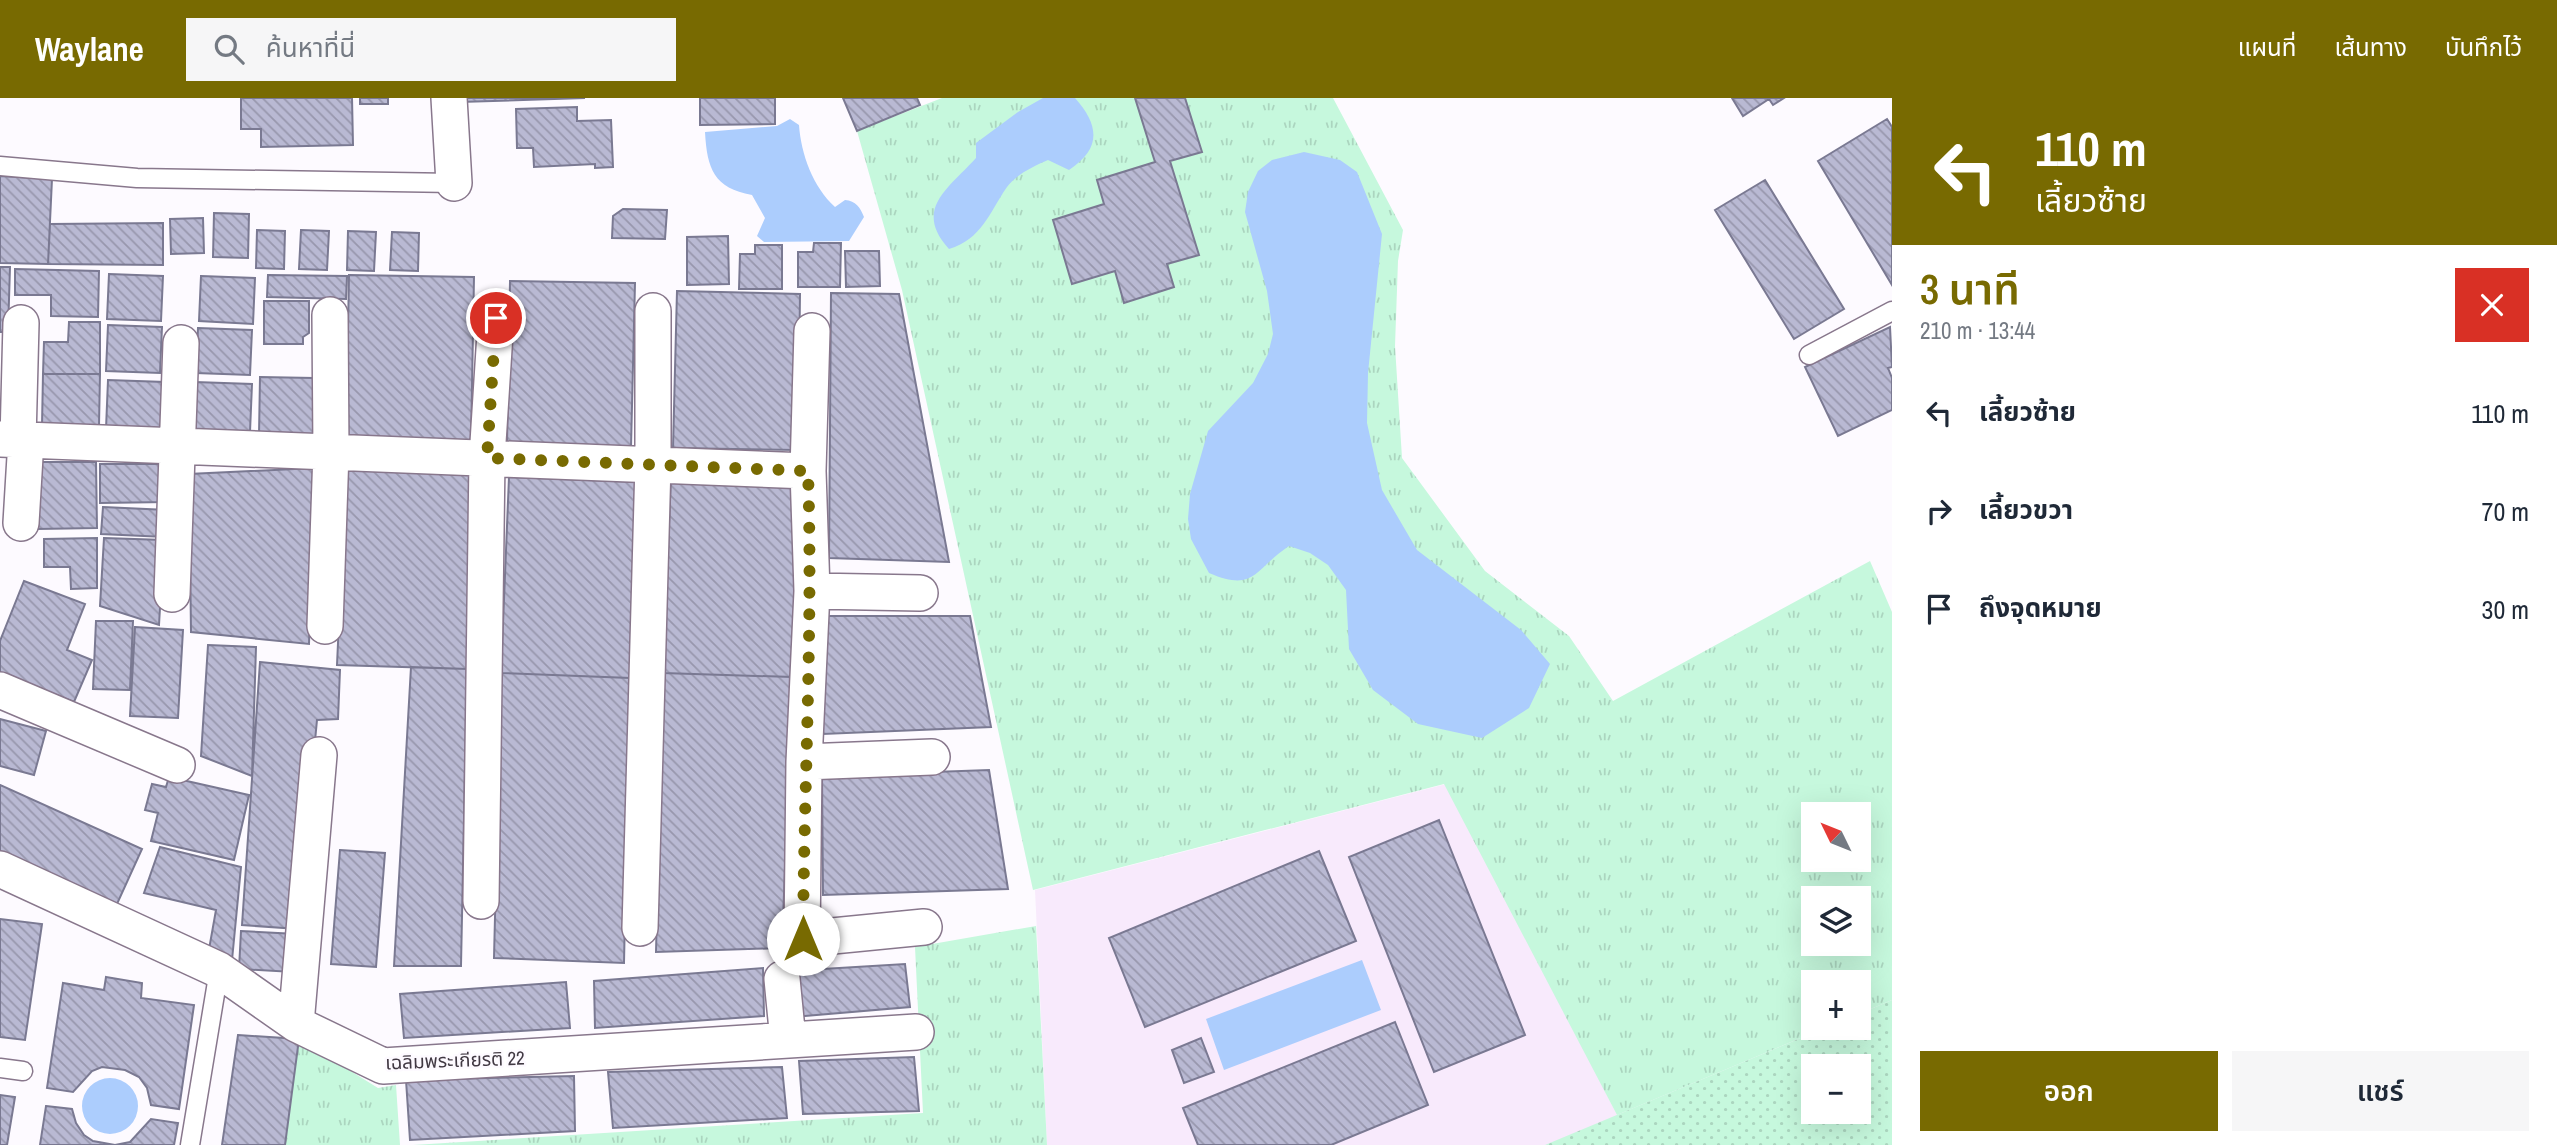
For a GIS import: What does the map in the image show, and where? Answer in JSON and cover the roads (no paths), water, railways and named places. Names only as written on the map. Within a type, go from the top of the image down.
[{"type":"street","points":[[449,98],[454,183]]},
{"type":"street","points":[[640,928],[653,464],[653,311]]},
{"type":"street","points":[[325,626],[331,452],[330,315]]},
{"type":"street","points":[[481,901],[487,458],[496,318]]},
{"type":"street","points":[[21,323],[14,440],[21,523]]},
{"type":"street","points":[[812,331],[808,471],[812,591],[804,762],[803,939],[924,927]]},
{"type":"street","points":[[172,594],[181,343]]},
{"type":"street","points":[[14,440],[808,471]]},
{"type":"street","points":[[812,591],[920,593]]},
{"type":"street","points":[[0,690],[177,765]]},
{"type":"street","points":[[296,1024],[319,755]]},
{"type":"street","points":[[804,762],[932,757]]},
{"type":"street","name":"เฉลิมพระเกียรติ 22","points":[[0,869],[219,970],[296,1024],[383,1066],[916,1032]]},
{"type":"street","points":[[782,979],[788,1040]]},
{"type":"lane","points":[[0,166],[137,178],[454,183]]},
{"type":"lane","points":[[1809,355],[1892,312]]},
{"type":"lane","points":[[190,1145],[219,970]]},
{"type":"lane","points":[[0,1068],[23,1071]]},
{"type":"water","points":[[1043,98],[1075,98],[1083,108],[1093,128],[1092,145],[1087,154],[1069,170],[1048,160],[1021,174],[1007,187],[977,232],[960,245],[949,249],[934,222],[938,200],[976,158],[976,143],[1018,112]]},
{"type":"water","points":[[790,119],[799,125],[802,147],[820,190],[835,207],[845,200],[852,202],[864,217],[849,241],[764,242],[757,236],[765,218],[752,195],[729,187],[715,175],[708,156],[705,132],[777,126]]},
{"type":"water","points":[[1304,152],[1340,160],[1357,172],[1382,234],[1368,373],[1367,423],[1382,490],[1417,550],[1521,630],[1550,664],[1529,708],[1482,738],[1418,724],[1373,690],[1349,649],[1346,590],[1328,565],[1310,553],[1289,546],[1254,576],[1236,580],[1224,579],[1209,573],[1191,539],[1188,519],[1190,494],[1208,431],[1253,383],[1268,354],[1273,334],[1267,291],[1245,212],[1248,192],[1258,171],[1272,160]]},
{"type":"water","points":[[1362,960],[1381,1010],[1224,1070],[1206,1019]]},
{"type":"water","points":[[104,1078],[116,1078],[126,1082],[134,1090],[138,1106],[134,1122],[126,1130],[116,1134],[104,1134],[94,1130],[86,1122],[82,1112],[82,1100],[86,1090],[94,1082]]}]
